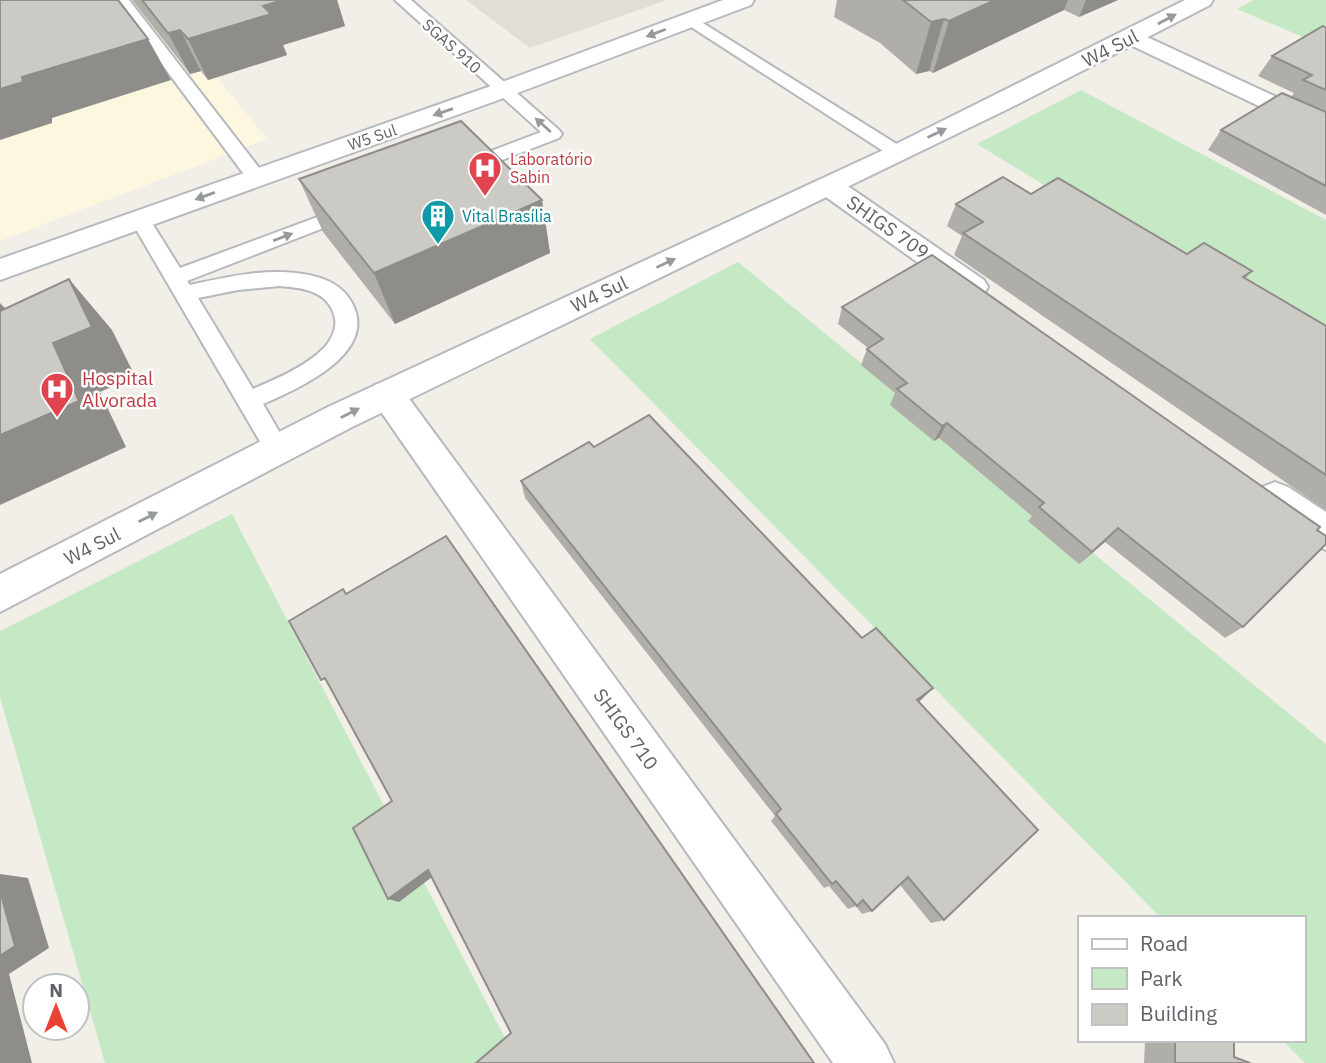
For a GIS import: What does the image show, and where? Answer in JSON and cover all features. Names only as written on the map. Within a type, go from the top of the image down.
[{"type":"main road","name":"W5 Sul","points":[[0,271],[503,90],[743,0]]},
{"type":"main road","name":"W4 Sul","points":[[0,594],[387,394],[829,186],[1202,0]]},
{"type":"main road","points":[[1132,37],[1326,130]]},
{"type":"main road","name":"SHIGS 709","points":[[829,186],[1000,306]]},
{"type":"main road","name":"SHIGS 710","points":[[387,394],[866,1063]]},
{"type":"main road","points":[[1247,478],[1326,533]]},
{"type":"lane","points":[[121,0],[256,177]]},
{"type":"lane","name":"SGAS 910","points":[[402,0],[503,90]]},
{"type":"lane","points":[[690,20],[897,152]]},
{"type":"lane","points":[[448,174],[553,134],[503,90]]},
{"type":"lane","points":[[178,286],[370,204]]},
{"type":"lane","points":[[140,219],[278,450]]},
{"type":"lane","points":[[178,286],[296,280],[332,291],[341,302],[348,316],[345,332],[334,352],[287,384],[248,401]]},
{"type":"shaded area","points":[[0,0],[154,0],[267,139],[0,241]]},
{"type":"shaded area","points":[[466,0],[667,0],[530,48]]},
{"type":"green space","points":[[1254,0],[1326,0],[1326,47],[1237,9]]},
{"type":"green space","points":[[1081,90],[1326,220],[1326,357],[977,144]]},
{"type":"green space","points":[[738,262],[1326,744],[1326,1063],[1305,1063],[1284,1042],[1305,1042],[1305,916],[1159,916],[590,339]]},
{"type":"green space","points":[[232,514],[518,1063],[105,1063],[91,1014],[91,972],[79,972],[0,697],[0,631]]},
{"type":"building","points":[[0,0],[118,0],[148,39],[22,77],[23,82],[0,89]]},
{"type":"building","points":[[142,0],[283,0],[263,6],[271,14],[188,39],[180,30],[168,33]]},
{"type":"building","points":[[903,0],[995,0],[949,21],[944,19],[931,22]]},
{"type":"building","points":[[1323,26],[1326,28],[1326,90],[1303,80],[1312,75],[1272,56]]},
{"type":"building","points":[[1282,93],[1326,112],[1326,186],[1221,130]]},
{"type":"building","points":[[461,121],[542,200],[374,273],[299,179]]},
{"type":"building","points":[[1003,177],[1031,194],[1058,178],[1187,254],[1204,243],[1252,271],[1243,277],[1326,326],[1326,475],[963,233],[983,222],[956,204]]},
{"type":"building","points":[[932,255],[1320,527],[1317,530],[1326,536],[1326,544],[1243,627],[1118,528],[1092,552],[1039,507],[1044,503],[947,423],[942,426],[897,389],[907,383],[867,349],[883,339],[842,307]]},
{"type":"building","points":[[69,279],[92,327],[53,343],[79,401],[0,435],[0,311]]},
{"type":"building","points":[[649,415],[862,638],[876,628],[933,688],[917,700],[1038,830],[944,920],[908,877],[872,911],[863,900],[857,906],[836,881],[832,884],[776,814],[781,809],[521,481],[589,442],[594,447]]},
{"type":"building","points":[[446,536],[814,1063],[476,1063],[511,1033],[428,870],[388,899],[353,828],[392,801],[325,678],[321,680],[289,621],[343,589],[346,594]]},
{"type":"building","points":[[0,891],[15,946],[0,956]]},
{"type":"building","points":[[1175,1042],[1234,1042],[1234,1057],[1250,1063],[1175,1063]]},
{"type":"place","name":"Laboratório Sabin","points":[[485,198]]},
{"type":"place","name":"Vital Brasília","points":[[438,246]]},
{"type":"place","name":"Hospital Alvorada","points":[[57,419]]}]
